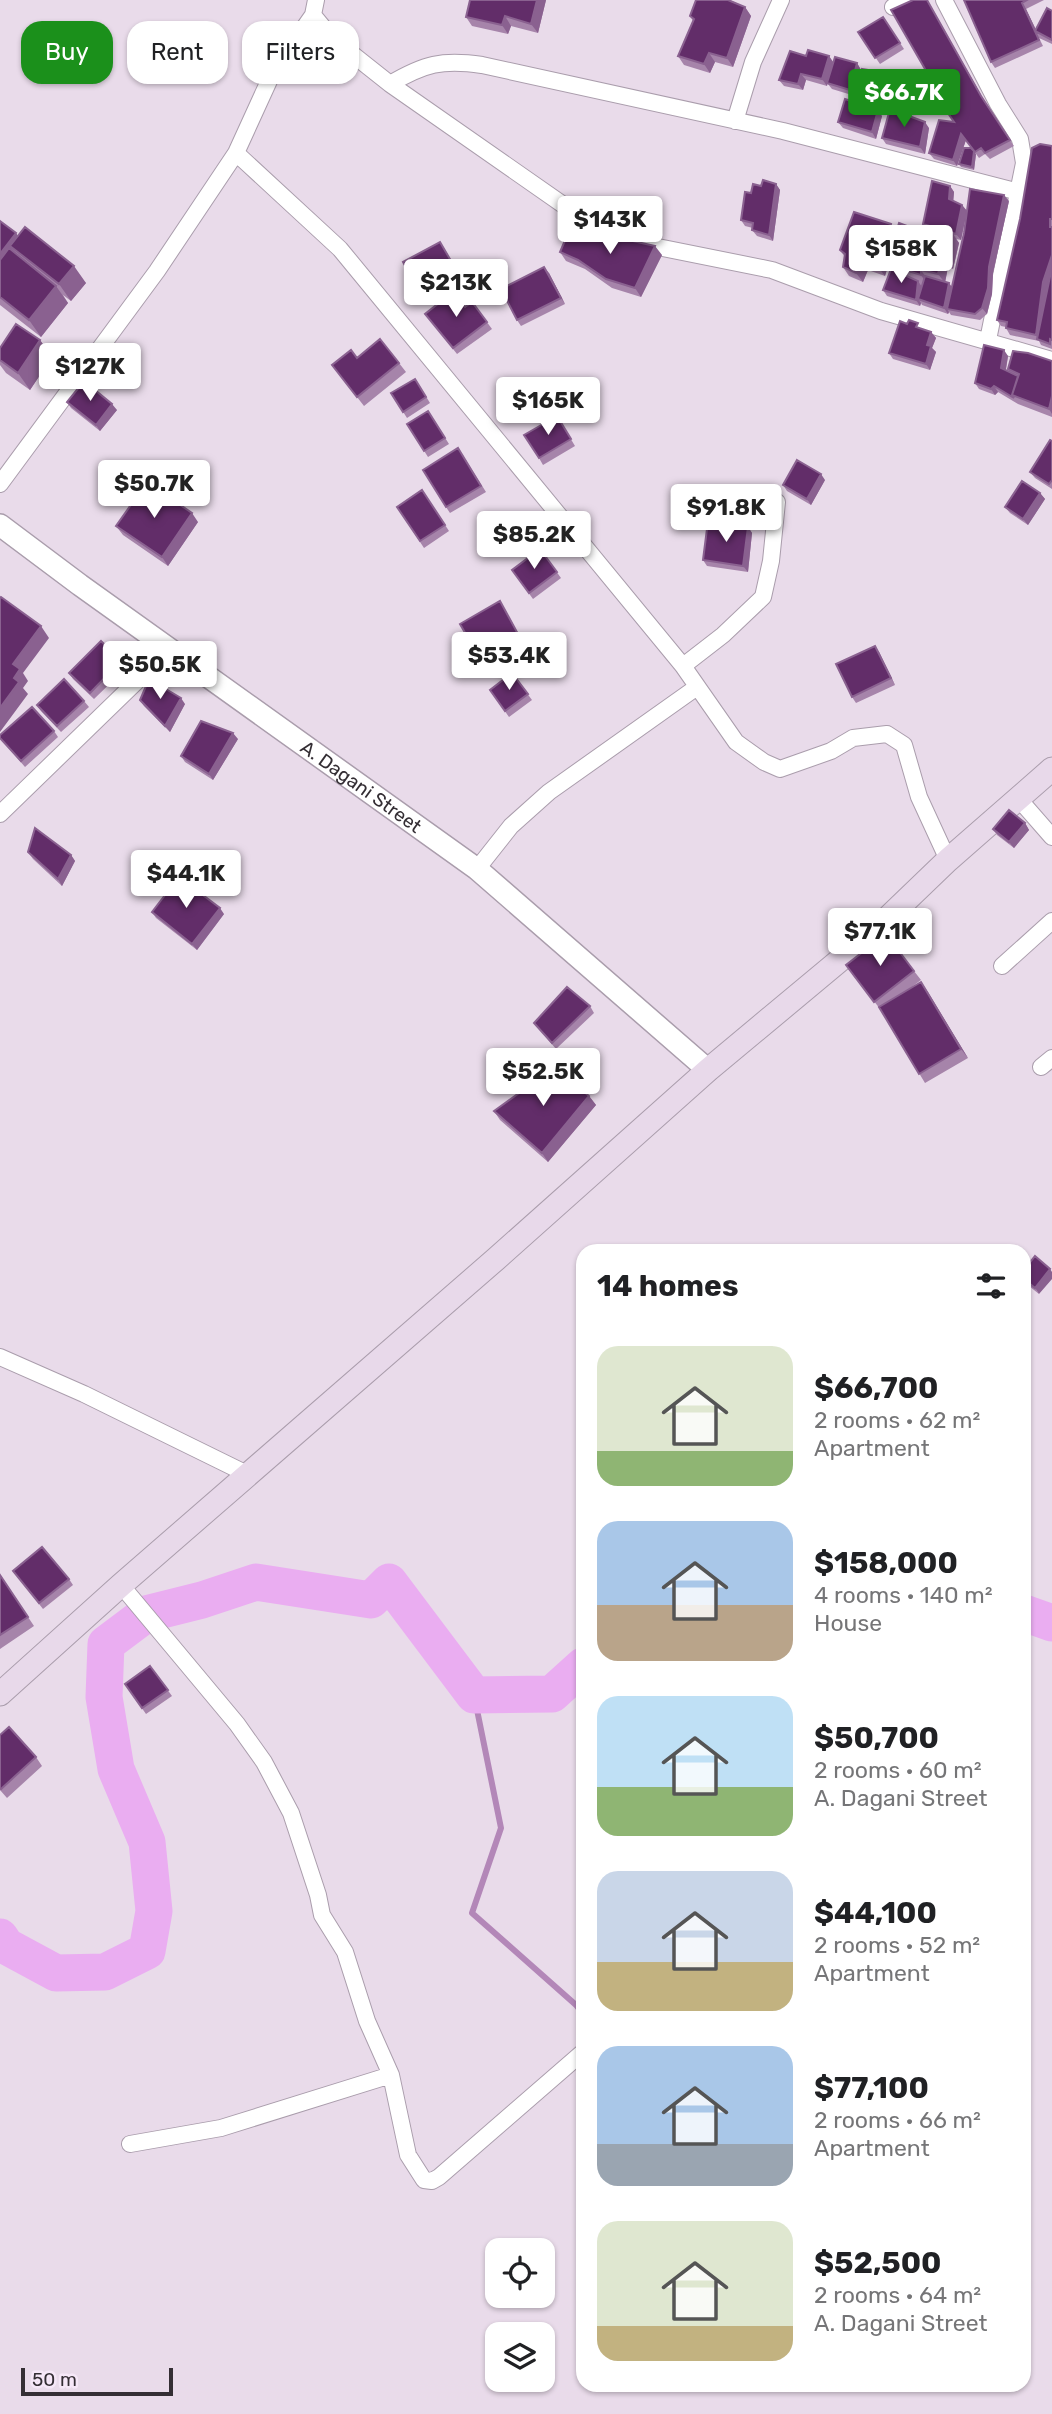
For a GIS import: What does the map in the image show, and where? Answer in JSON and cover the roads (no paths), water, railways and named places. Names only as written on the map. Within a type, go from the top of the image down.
[{"type":"main road","points":[[0,1694],[126,1590],[249,1475],[708,1070],[870,935],[948,860],[1052,769]]},
{"type":"street","points":[[735,121],[753,62],[781,0]]},
{"type":"street","points":[[893,7],[915,0]]},
{"type":"street","points":[[944,0],[998,104],[1020,139],[1024,163],[988,340]]},
{"type":"street","points":[[0,484],[157,271],[236,153],[273,72],[315,7],[332,38],[390,84],[602,232],[643,244],[772,270],[881,311],[1052,360]]},
{"type":"street","points":[[390,84],[415,69],[434,63],[455,61],[783,131],[1019,192]]},
{"type":"street","points":[[236,153],[340,249],[683,666],[736,741],[764,762],[780,768],[831,751],[853,738],[887,734],[904,746],[919,797],[948,860]]},
{"type":"street","points":[[683,666],[723,635],[763,597],[771,561],[777,502]]},
{"type":"street","name":"A. Dagani Street","points":[[0,525],[478,869],[708,1070]]},
{"type":"street","points":[[0,814],[170,649]]},
{"type":"street","points":[[478,869],[511,825],[549,792],[697,687]]},
{"type":"street","points":[[1018,799],[1052,837]]},
{"type":"street","points":[[1002,966],[1052,922]]},
{"type":"street","points":[[0,1357],[85,1394],[249,1475]]},
{"type":"street","points":[[126,1590],[237,1724],[264,1762],[291,1813],[322,1915],[345,1952],[367,2021],[391,2076],[408,2155],[419,2175],[427,2182],[439,2177],[576,2058]]},
{"type":"street","points":[[131,2144],[221,2128],[391,2076]]},
{"type":"waterway","points":[[0,1937],[6,1946],[56,1973],[105,1972],[147,1951],[154,1911],[147,1842],[116,1769],[104,1697],[106,1644],[146,1614],[202,1600],[256,1582],[371,1600],[389,1582],[474,1695],[552,1694],[576,1672]]},
{"type":"waterway","points":[[1031,1616],[1052,1623]]},
{"type":"waterway","points":[[474,1695],[501,1828],[472,1913],[576,2005]]}]
